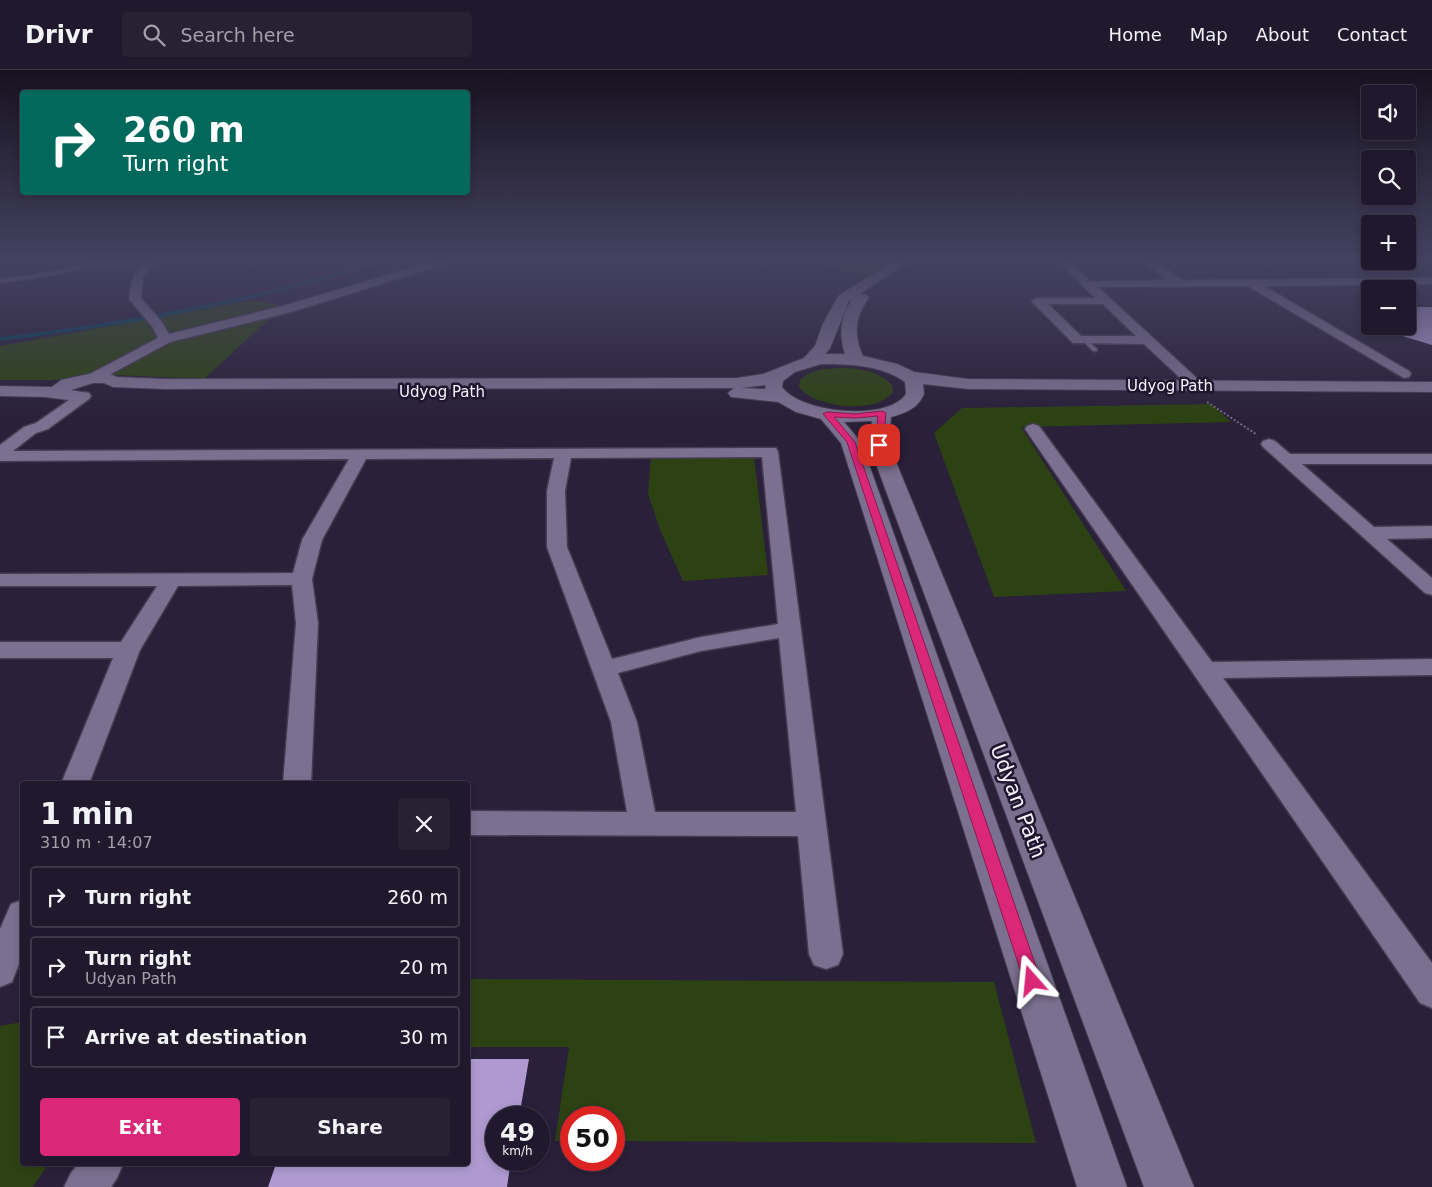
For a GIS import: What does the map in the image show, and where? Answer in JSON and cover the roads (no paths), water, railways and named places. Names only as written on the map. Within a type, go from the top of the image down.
[{"type":"main road","points":[[810,361],[822,348],[836,313]]},
{"type":"main road","points":[[853,313],[848,327],[850,348],[856,360]]},
{"type":"main road","name":"Udyog Path","points":[[0,386],[97,384],[737,383],[767,379],[779,374],[788,367],[810,361],[832,359],[856,360],[886,366],[908,377],[968,384],[1432,395]]},
{"type":"main road","points":[[779,374],[774,379],[774,386],[776,392],[783,398]]},
{"type":"main road","points":[[908,377],[915,386],[915,396]]},
{"type":"main road","points":[[0,391],[62,395],[97,384]]},
{"type":"main road","name":"Udyog Path","points":[[97,384],[763,394],[783,398],[806,410],[855,416],[882,413],[907,404],[915,396],[973,393],[1432,388]]},
{"type":"main road","name":"Udyan Path","points":[[882,413],[879,445],[1169,1187]]},
{"type":"main road","points":[[827,414],[851,442],[1102,1187]]},
{"type":"street","points":[[147,313],[158,325],[161,342]]},
{"type":"street","points":[[0,454],[30,430],[42,426],[97,384],[161,342],[271,313]]},
{"type":"street","points":[[1049,313],[1078,340],[1148,340]]},
{"type":"street","points":[[1118,313],[1148,340],[1195,390]]},
{"type":"street","points":[[1302,313],[1404,374]]},
{"type":"street","points":[[30,430],[31,426],[62,395]]},
{"type":"street","points":[[1033,429],[1432,991]]},
{"type":"street","points":[[1269,444],[1288,459],[1432,590]]},
{"type":"street","points":[[0,454],[770,452],[826,954]]},
{"type":"street","points":[[564,453],[556,491],[557,547],[624,722],[643,823]]},
{"type":"street","points":[[297,781],[307,623],[302,579],[312,540],[360,454]]},
{"type":"street","points":[[1288,459],[1432,459]]},
{"type":"street","points":[[1369,533],[1432,532]]},
{"type":"street","points":[[0,580],[302,579]]},
{"type":"street","points":[[76,781],[128,650],[172,580]]},
{"type":"street","points":[[604,669],[701,644],[789,629]]},
{"type":"street","points":[[0,650],[128,650]]},
{"type":"street","points":[[1204,670],[1432,668]]},
{"type":"street","points":[[470,823],[811,824]]},
{"type":"street","points":[[0,971],[20,919]]},
{"type":"street","points":[[85,1187],[101,1166]]},
{"type":"lane","points":[[1085,340],[1095,350]]},
{"type":"waterway","points":[[0,339],[97,326],[171,313]]}]
